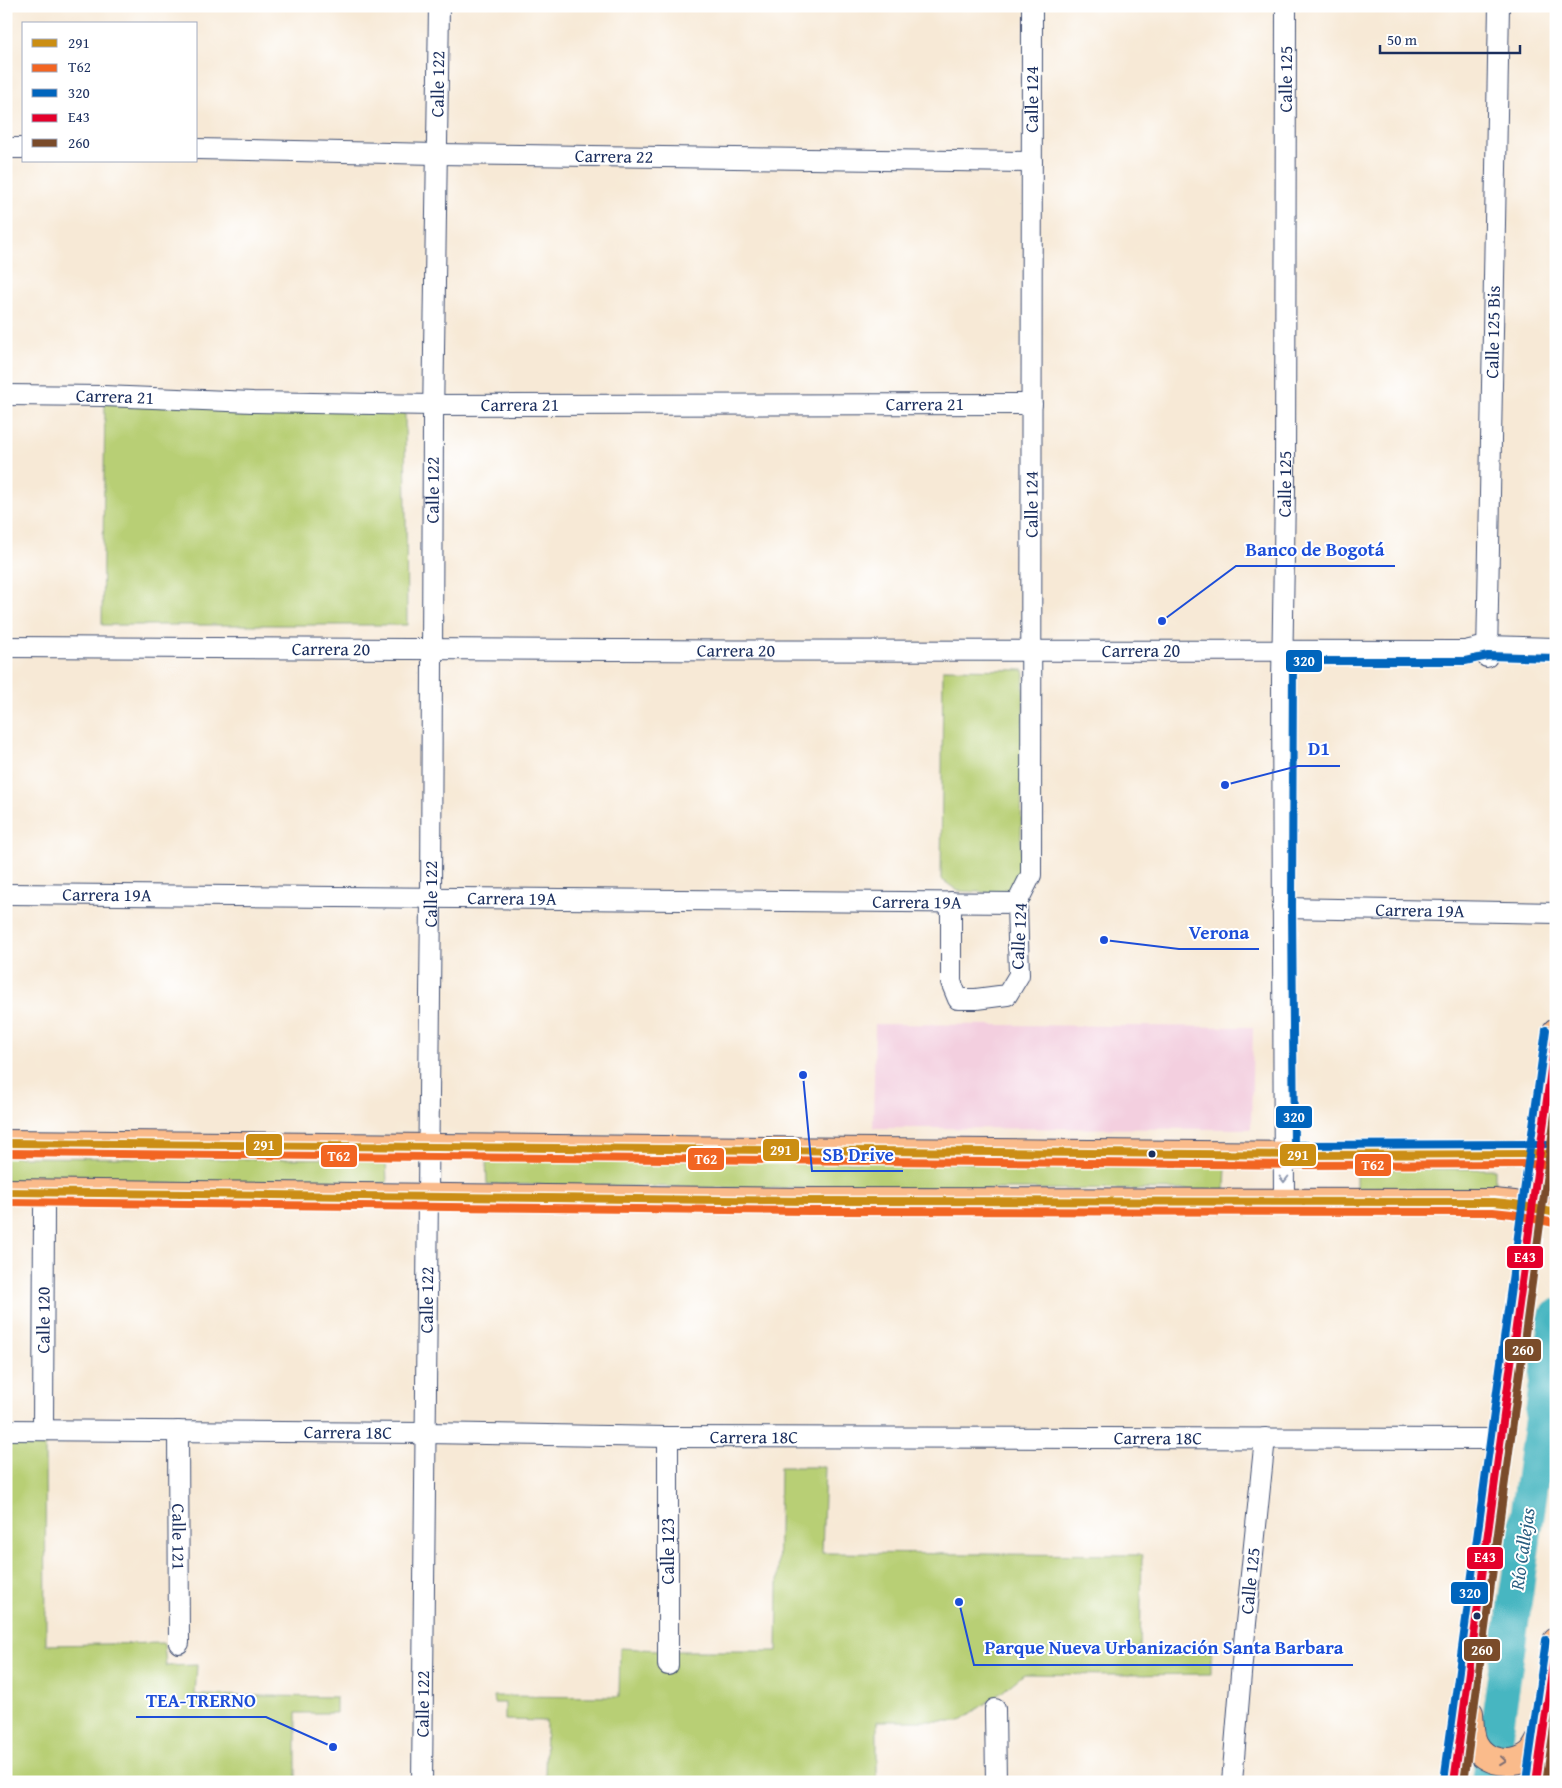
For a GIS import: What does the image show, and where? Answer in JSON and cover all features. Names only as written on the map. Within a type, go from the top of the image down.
[{"type":"main road","points":[[1454,1782],[1501,1439],[1544,1210],[1556,1031]]},
{"type":"main road","points":[[6,1143],[1284,1155],[1548,1154]]},
{"type":"main road","points":[[6,1192],[811,1201],[1494,1202],[1544,1210]]},
{"type":"main road","points":[[1536,1782],[1536,1744],[1556,1641]]},
{"type":"main road","points":[[1468,1680],[1471,1730],[1474,1742],[1479,1750],[1491,1759],[1509,1763],[1536,1744]]},
{"type":"street","name":"Calle 122","points":[[422,1782],[438,6]]},
{"type":"street","name":"Calle 124","points":[[951,902],[951,982],[958,998],[976,999],[1007,995],[1018,975],[1017,903],[1031,874],[1032,6]]},
{"type":"street","name":"Calle 125","points":[[1284,1202],[1282,908],[1286,6]]},
{"type":"street","name":"Calle 125 Bis","points":[[1487,651],[1499,6]]},
{"type":"street","points":[[6,148],[22,148]]},
{"type":"street","name":"Carrera 22","points":[[198,149],[1032,162]]},
{"type":"street","name":"Carrera 21","points":[[6,395],[433,405],[1032,404]]},
{"type":"street","name":"Carrera 20","points":[[6,646],[432,650],[1031,652],[1487,651],[1556,648]]},
{"type":"street","name":"Carrera 20","points":[[1487,651],[1556,659]]},
{"type":"street","name":"Carrera 19A","points":[[6,894],[1017,903]]},
{"type":"street","name":"Carrera 19A","points":[[1282,908],[1556,913]]},
{"type":"street","name":"Calle 120","points":[[43,1430],[44,1209]]},
{"type":"street","name":"Carrera 18C","points":[[6,1430],[668,1437],[1501,1439]]},
{"type":"street","name":"Calle 121","points":[[178,1431],[179,1643]]},
{"type":"street","name":"Calle 123","points":[[668,1437],[668,1665]]},
{"type":"street","name":"Calle 125","points":[[1232,1782],[1242,1662],[1265,1438]]},
{"type":"street","points":[[996,1708],[996,1782]]},
{"type":"shaded area","points":[[875,1024],[1253,1027],[1251,1129],[873,1128]]},
{"type":"green space","points":[[105,402],[405,413],[407,625],[102,625]]},
{"type":"green space","points":[[943,669],[1024,670],[1020,894],[958,891],[941,879]]},
{"type":"green space","points":[[6,1157],[386,1158],[387,1183],[6,1183]]},
{"type":"green space","points":[[486,1158],[1226,1165],[1225,1190],[742,1188],[487,1184]]},
{"type":"green space","points":[[1356,1169],[1495,1169],[1495,1190],[1356,1190]]},
{"type":"green space","points":[[6,1442],[45,1442],[46,1645],[164,1643],[166,1666],[197,1665],[195,1695],[336,1697],[336,1713],[296,1713],[296,1782],[6,1782]]},
{"type":"green space","points":[[780,1467],[825,1467],[822,1553],[1142,1555],[1140,1650],[1211,1651],[1211,1674],[1024,1674],[960,1721],[877,1721],[877,1782],[545,1782],[546,1721],[505,1720],[505,1703],[494,1703],[493,1696],[619,1697],[620,1648],[678,1651],[777,1651]]},
{"type":"waterway","name":"Río Callejas","points":[[1489,1782],[1556,1316]]},
{"type":"transit line","name":"320","points":[[1556,658],[1488,656],[1465,661],[1293,661],[1292,908],[1294,1145],[1556,1144]]},
{"type":"transit line","name":"320","points":[[1444,1781],[1546,1030]]},
{"type":"transit line","name":"E43","points":[[1454,1782],[1556,1033]]},
{"type":"transit line","name":"260","points":[[1464,1782],[1556,1107]]},
{"type":"transit line","name":"291","points":[[6,1143],[1310,1155],[1556,1154]]},
{"type":"transit line","name":"T62","points":[[6,1153],[1310,1165],[1556,1164]]},
{"type":"transit line","name":"291","points":[[6,1192],[811,1201],[1494,1202],[1514,1204],[1556,1213]]},
{"type":"transit line","name":"T62","points":[[6,1202],[811,1211],[1493,1212],[1554,1223]]},
{"type":"transit line","name":"320","points":[[1526,1781],[1546,1640]]},
{"type":"transit line","name":"E43","points":[[1536,1782],[1556,1643]]},
{"type":"transit line","name":"260","points":[[1546,1782],[1556,1714]]},
{"type":"place","name":"Banco de Bogotá","points":[[1162,621]]},
{"type":"place","name":"D1","points":[[1225,785]]},
{"type":"place","name":"Verona","points":[[1104,940]]},
{"type":"place","name":"SB Drive","points":[[803,1075]]},
{"type":"place","name":"Parque Nueva Urbanización Santa Barbara","points":[[959,1602]]},
{"type":"place","name":"TEA-TRERNO","points":[[333,1747]]}]
